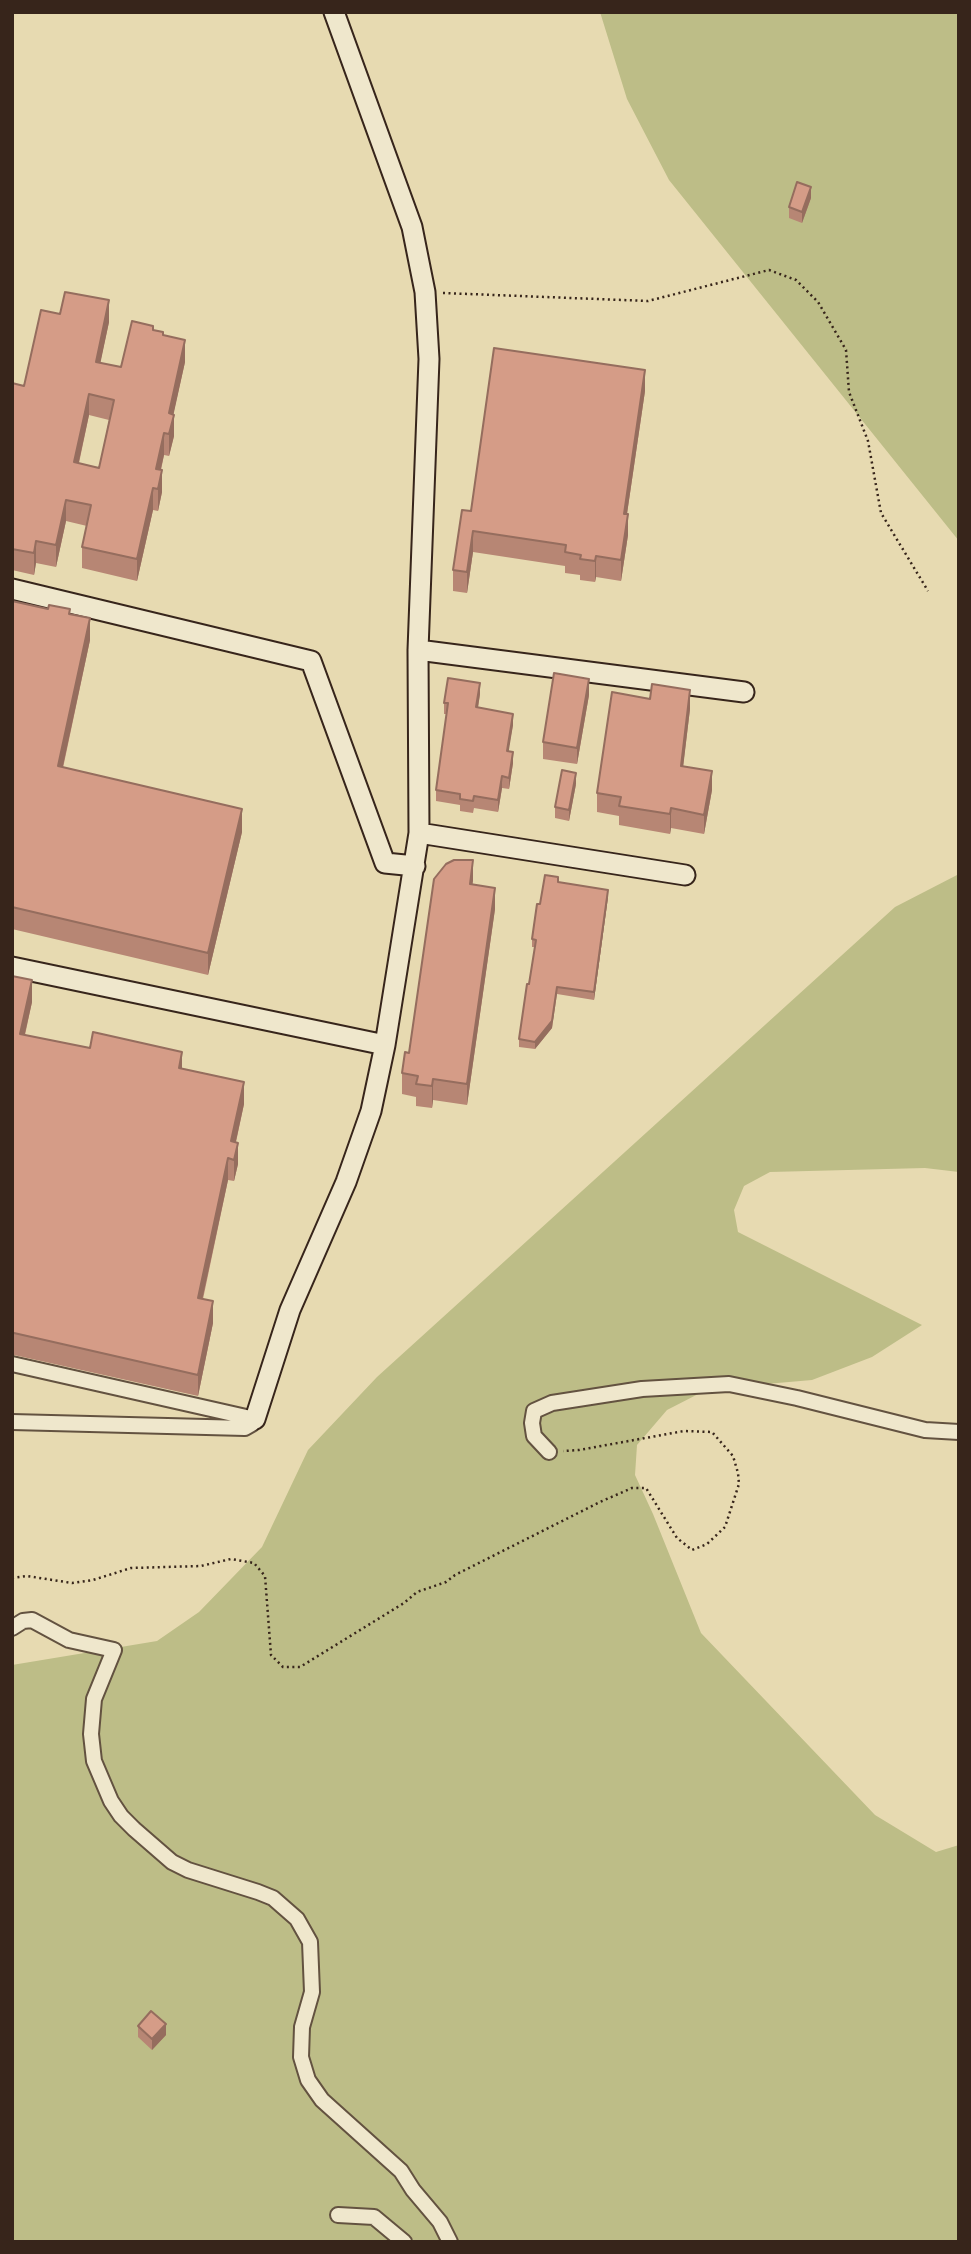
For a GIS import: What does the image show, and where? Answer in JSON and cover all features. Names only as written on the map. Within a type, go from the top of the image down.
[{"type":"street","points":[[12,1422],[244,1428],[251,1424],[255,1419],[290,1310],[346,1182],[371,1111],[385,1045],[419,832],[418,650],[429,359],[425,292],[412,227],[334,12]]},
{"type":"street","points":[[12,589],[311,661],[386,863],[415,866]]},
{"type":"street","points":[[418,650],[744,691]]},
{"type":"street","points":[[419,832],[685,875]]},
{"type":"street","points":[[12,967],[385,1045]]},
{"type":"street","points":[[12,1364],[255,1419]]},
{"type":"street","points":[[549,1451],[534,1436],[532,1423],[534,1411],[552,1403],[642,1389],[729,1384],[925,1430],[959,1432]]},
{"type":"street","points":[[12,1628],[23,1621],[32,1620],[69,1640],[114,1650],[94,1699],[91,1734],[94,1761],[111,1801],[134,1829],[172,1862],[188,1870],[273,1898],[297,1919],[310,1942],[312,1992],[302,2027],[301,2057],[308,2080],[322,2100],[401,2171],[440,2222],[450,2242]]},
{"type":"street","points":[[338,2214],[374,2217],[404,2242]]},
{"type":"path","points":[[425,292],[648,301],[769,270],[796,280],[818,302],[846,350],[849,392],[868,440],[881,513],[928,591]]},
{"type":"path","points":[[12,1578],[27,1576],[72,1583],[93,1580],[131,1567],[201,1566],[231,1559],[254,1563],[265,1576],[271,1655],[283,1667],[300,1667],[404,1603],[417,1592],[446,1582],[455,1575],[632,1488],[646,1488],[677,1538],[692,1550],[707,1544],[724,1527],[739,1484],[733,1456],[712,1432],[684,1431],[579,1450],[549,1451]]},
{"type":"green space","points":[[600,12],[959,12],[959,541],[669,180],[627,99]]},
{"type":"green space","points":[[959,874],[959,1172],[925,1168],[770,1172],[744,1186],[734,1210],[738,1232],[922,1325],[872,1357],[812,1380],[708,1389],[667,1410],[637,1445],[635,1475],[701,1633],[875,1815],[936,1852],[959,1845],[959,2242],[12,2242],[12,1665],[157,1641],[199,1612],[262,1547],[308,1450],[377,1377],[895,907]]},
{"type":"building","points":[[797,182],[811,187],[802,212],[789,207]]},
{"type":"building","points":[[65,292],[109,300],[96,362],[121,367],[132,321],[153,326],[153,330],[163,332],[163,335],[185,340],[169,413],[174,415],[169,434],[164,433],[156,469],[162,470],[158,489],[153,488],[137,559],[82,547],[91,505],[66,500],[56,545],[36,541],[34,553],[12,549],[12,383],[24,386],[41,310],[60,314]],"holes":[[[89,394],[114,400],[99,468],[74,462]]]},
{"type":"building","points":[[494,348],[645,370],[624,514],[628,514],[621,560],[596,556],[595,561],[580,559],[581,555],[565,552],[566,545],[473,531],[467,572],[453,570],[462,510],[471,511]]},
{"type":"building","points":[[12,601],[48,609],[49,605],[70,609],[69,614],[90,618],[58,766],[242,809],[208,953],[12,907]]},
{"type":"building","points":[[554,673],[589,679],[577,748],[543,742]]},
{"type":"building","points":[[448,678],[480,683],[476,707],[513,714],[507,751],[513,752],[509,778],[502,776],[498,800],[474,796],[473,801],[460,799],[460,794],[436,790],[448,703],[444,703]]},
{"type":"building","points":[[652,684],[690,690],[681,766],[712,771],[704,815],[671,808],[670,814],[619,806],[621,797],[597,793],[612,692],[650,699]]},
{"type":"building","points":[[562,770],[576,773],[569,810],[555,807]]},
{"type":"building","points":[[454,860],[473,860],[470,884],[495,888],[467,1084],[433,1079],[432,1086],[416,1084],[418,1076],[402,1073],[405,1052],[409,1053],[434,879],[446,864]]},
{"type":"building","points":[[545,875],[558,877],[558,882],[608,890],[594,992],[557,987],[552,1021],[535,1042],[519,1039],[536,940],[532,939],[537,904],[540,904]]},
{"type":"building","points":[[12,976],[32,980],[20,1034],[90,1048],[93,1032],[182,1052],[179,1068],[244,1082],[231,1141],[238,1143],[234,1160],[228,1158],[198,1298],[213,1301],[198,1375],[12,1334]]},
{"type":"building","points":[[151,2011],[166,2024],[152,2039],[138,2026]]}]
